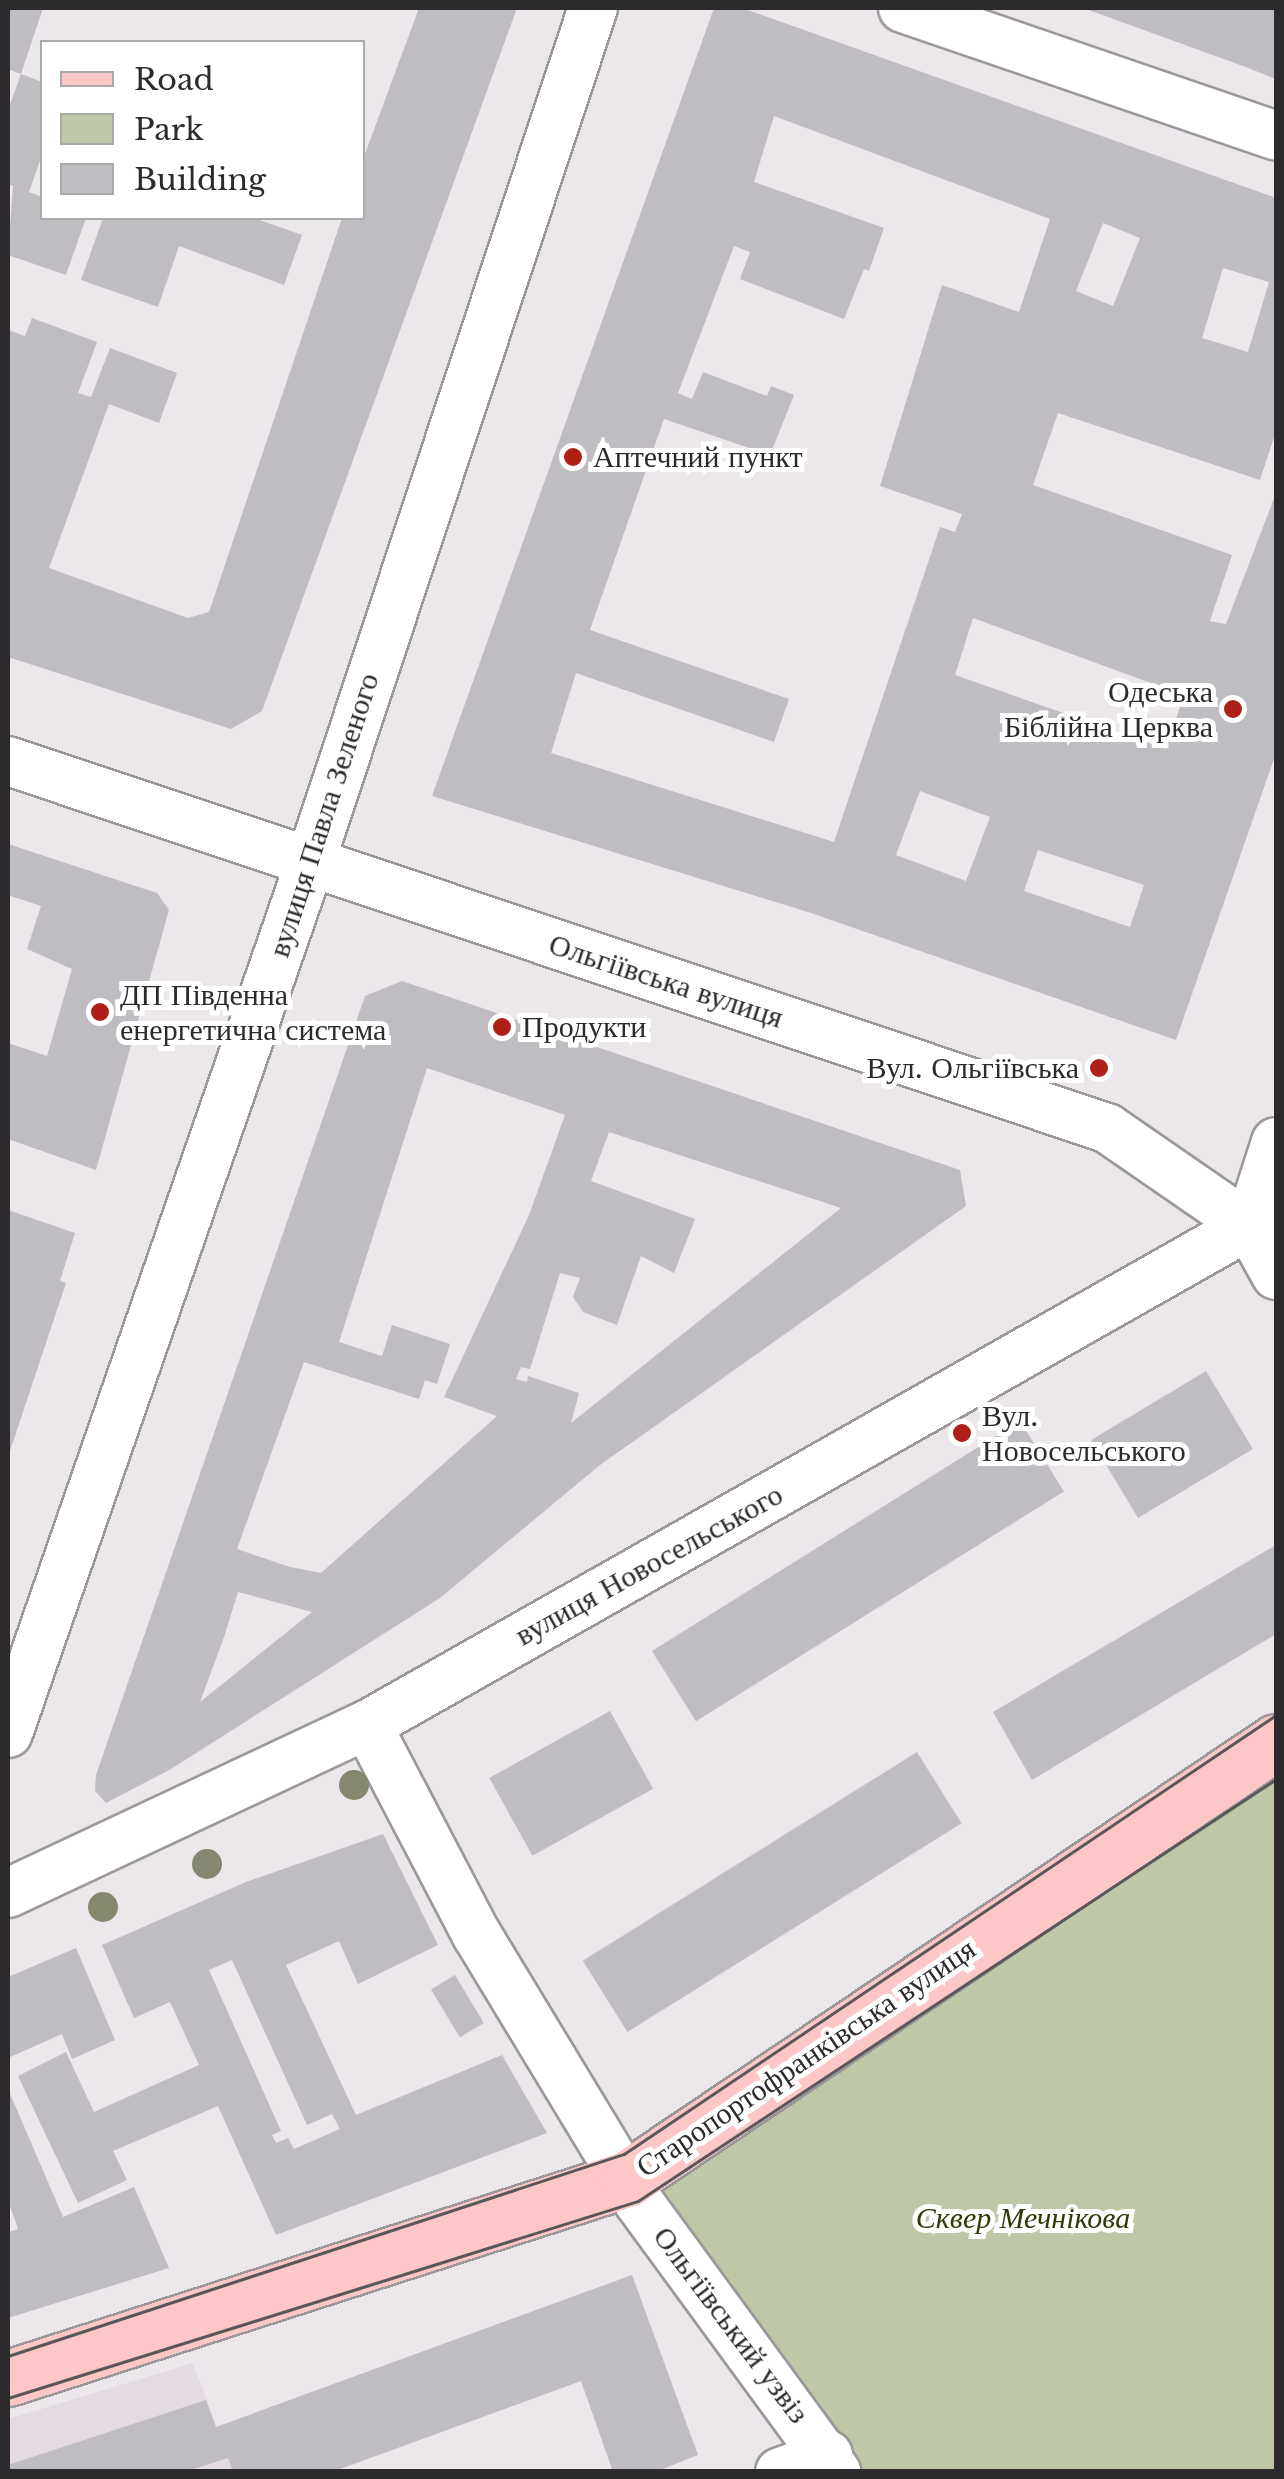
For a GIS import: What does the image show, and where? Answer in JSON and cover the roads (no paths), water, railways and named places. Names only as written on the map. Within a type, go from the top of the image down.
[{"type":"main road","name":"Старопортофранківська вулиця","points":[[8,2378],[627,2179],[1276,1742]]},
{"type":"street","name":"вулиця Павла Зеленого","points":[[8,1733],[310,862],[593,8]]},
{"type":"street","points":[[903,8],[1276,136]]},
{"type":"street","name":"Ольгіївська вулиця","points":[[8,761],[1107,1128],[1263,1218],[1276,1276]]},
{"type":"street","points":[[1263,1218],[1276,1142]]},
{"type":"street","name":"вулиця Новосельського","points":[[8,1894],[367,1724],[1263,1218]]},
{"type":"street","name":"Ольгіївський узвіз","points":[[367,1724],[476,1935],[627,2179],[832,2464]]},
{"type":"street","points":[[780,2472],[832,2464]]},
{"type":"tram line","points":[[8,2356],[624,2154],[1276,1715]]},
{"type":"tram line","points":[[8,2398],[638,2201],[1276,1779]]},
{"type":"place","name":"Аптечний пункт","points":[[573,457]]},
{"type":"place","name":"Одеська Біблійна Церква","points":[[1233,709]]},
{"type":"place","name":"ДП Південна енергетична система","points":[[100,1012]]},
{"type":"place","name":"Продукти","points":[[502,1027]]},
{"type":"place","name":"Вул. Ольгіївська","points":[[1099,1068]]},
{"type":"place","name":"Вул. Новосельського","points":[[962,1433]]},
{"type":"park label","name":"Сквер Мечнікова","points":[[1023,2218]]}]
